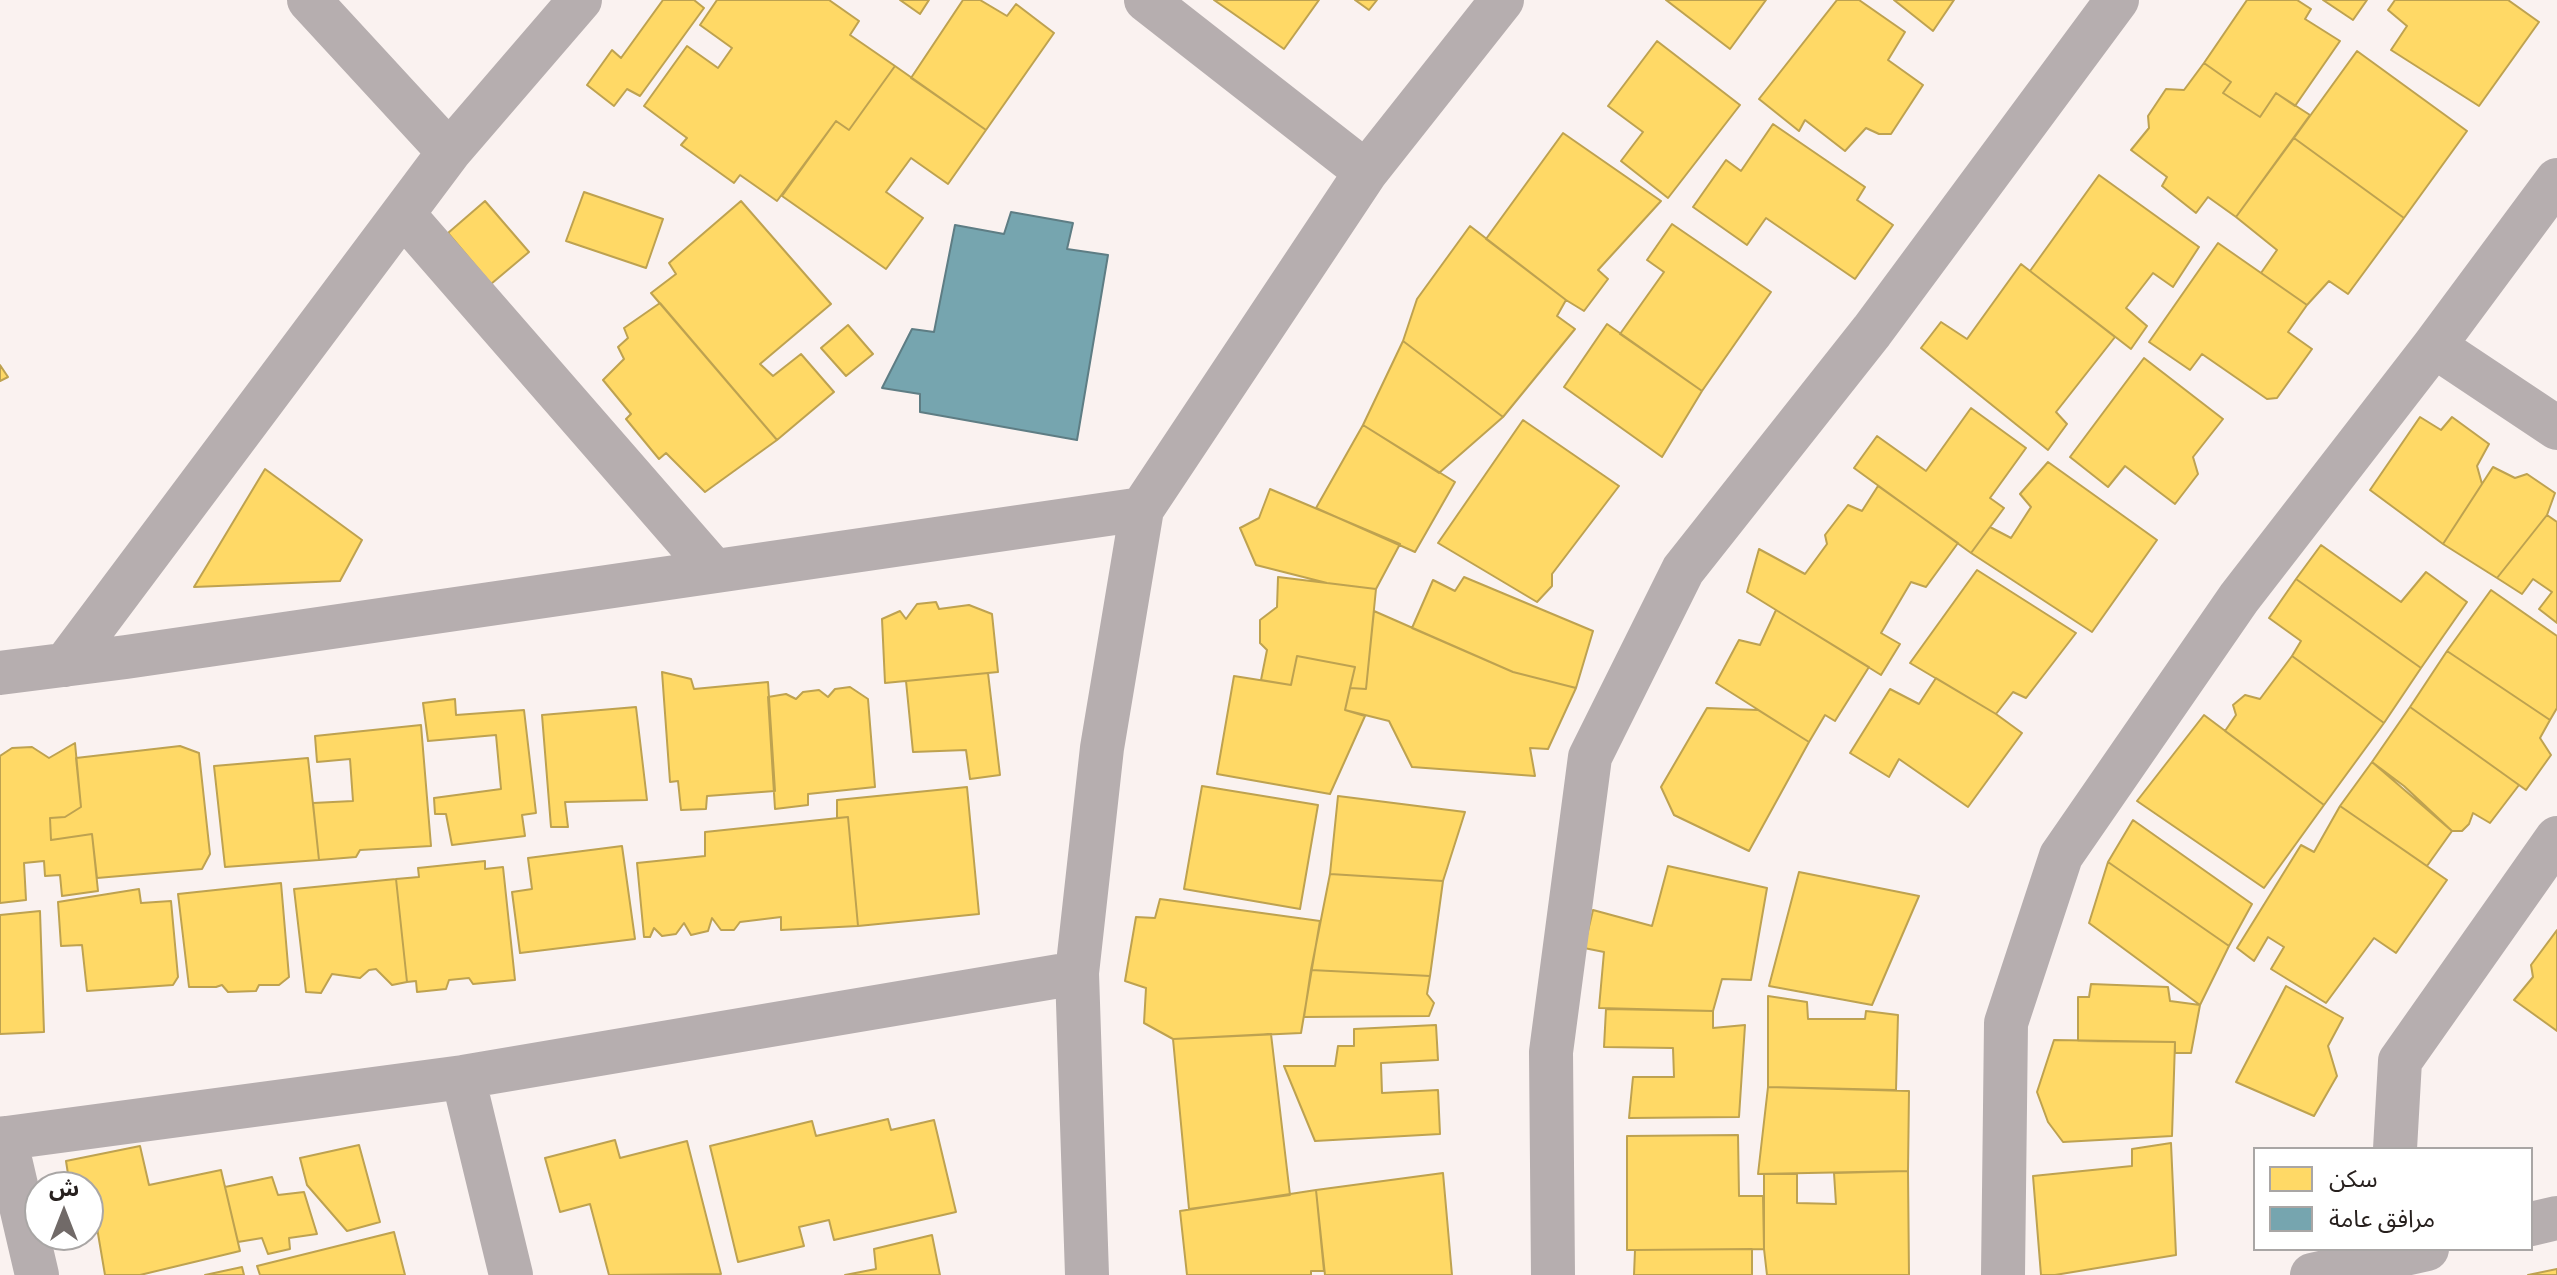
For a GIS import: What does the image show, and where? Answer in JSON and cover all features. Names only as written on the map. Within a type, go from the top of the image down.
[{"type":"street","points":[[309,0],[449,152]]},
{"type":"street","points":[[65,665],[449,152],[580,0]]},
{"type":"street","points":[[1146,0],[1366,172]]},
{"type":"street","points":[[1087,1275],[1077,973],[1102,748],[1142,509],[1366,172],[1502,0]]},
{"type":"street","points":[[1553,1275],[1551,1052],[1590,757],[1683,570],[1872,331],[2117,0]]},
{"type":"street","points":[[2003,1275],[2006,1023],[2061,856],[2239,598],[2434,346],[2557,180]]},
{"type":"street","points":[[403,214],[714,571]]},
{"type":"street","points":[[2434,346],[2557,428]]},
{"type":"street","points":[[0,673],[1142,509]]},
{"type":"street","points":[[2395,1147],[2400,1061],[2557,838]]},
{"type":"street","points":[[37,1275],[2,1138],[463,1077],[1077,973]]},
{"type":"street","points":[[463,1077],[511,1275]]},
{"type":"street","points":[[2533,1224],[2557,1218]]},
{"type":"street","points":[[2312,1275],[2403,1252]]},
{"type":"building: سكن","points":[[663,0],[694,0],[704,8],[640,96],[627,89],[614,106],[587,85],[612,50],[621,58]]},
{"type":"building: سكن","points":[[717,0],[829,0],[859,21],[850,35],[895,66],[849,130],[836,121],[777,201],[740,175],[734,183],[681,145],[687,138],[644,106],[687,46],[718,68],[732,48],[700,25]]},
{"type":"building: سكن","points":[[900,0],[929,0],[920,14]]},
{"type":"building: سكن","points":[[963,0],[980,0],[1007,16],[1016,4],[1054,33],[986,130],[911,78]]},
{"type":"building: سكن","points":[[1214,0],[1319,0],[1284,49]]},
{"type":"building: سكن","points":[[1355,0],[1377,0],[1369,10]]},
{"type":"building: سكن","points":[[1666,0],[1766,0],[1730,49]]},
{"type":"building: سكن","points":[[1837,0],[1859,0],[1905,32],[1888,60],[1923,85],[1891,134],[1879,134],[1866,128],[1845,151],[1805,120],[1799,131],[1759,99]]},
{"type":"building: سكن","points":[[1894,0],[1954,0],[1933,31]]},
{"type":"building: سكن","points":[[2247,0],[2297,0],[2311,9],[2305,19],[2340,41],[2295,106],[2276,93],[2260,117],[2223,93],[2231,82],[2204,63]]},
{"type":"building: سكن","points":[[2323,0],[2367,0],[2353,20]]},
{"type":"building: سكن","points":[[2395,0],[2508,0],[2539,22],[2479,106],[2391,50],[2407,26],[2388,10]]},
{"type":"building: سكن","points":[[1657,41],[1740,105],[1668,198],[1621,161],[1643,132],[1608,106]]},
{"type":"building: سكن","points":[[2357,51],[2467,131],[2404,218],[2294,138]]},
{"type":"building: سكن","points":[[2204,63],[2231,82],[2223,93],[2260,117],[2276,93],[2310,115],[2236,217],[2208,197],[2196,213],[2162,186],[2167,177],[2131,150],[2149,128],[2148,116],[2166,89],[2184,90]]},
{"type":"building: سكن","points":[[895,66],[986,130],[948,184],[911,158],[886,192],[923,218],[886,269],[782,196],[836,121],[849,130]]},
{"type":"building: سكن","points":[[1773,124],[1865,187],[1857,200],[1893,225],[1855,279],[1766,218],[1747,245],[1693,207],[1726,160],[1741,171]]},
{"type":"building: سكن","points":[[1563,133],[1661,201],[1598,270],[1608,279],[1584,311],[1486,239]]},
{"type":"building: سكن","points":[[2294,138],[2404,218],[2348,294],[2329,281],[2307,305],[2261,273],[2277,250],[2236,217]]},
{"type":"building: سكن","points":[[2099,175],[2199,247],[2173,287],[2153,273],[2126,308],[2147,326],[2131,349],[2030,271]]},
{"type":"building: سكن","points":[[584,192],[663,219],[646,268],[566,241]]},
{"type":"building: سكن","points":[[485,201],[529,252],[491,284],[448,233]]},
{"type":"building: سكن","points":[[741,201],[831,304],[760,364],[773,376],[801,354],[834,392],[777,440],[651,293],[676,274],[669,263]]},
{"type":"building: سكن","points":[[1672,224],[1771,292],[1702,391],[1620,334],[1664,272],[1647,260]]},
{"type":"building: سكن","points":[[1470,226],[1566,300],[1557,316],[1575,329],[1503,417],[1403,341],[1417,299]]},
{"type":"building: سكن","points":[[2218,243],[2307,305],[2288,332],[2312,349],[2277,398],[2267,399],[2202,354],[2190,370],[2149,342]]},
{"type":"building: سكن","points":[[2021,264],[2115,337],[2056,412],[2067,424],[2048,450],[1921,348],[1941,322],[1967,339]]},
{"type":"building: سكن","points":[[660,303],[777,440],[705,492],[666,453],[659,459],[626,419],[631,414],[603,380],[624,359],[618,347],[628,338],[624,328]]},
{"type":"building: سكن","points":[[1607,324],[1702,391],[1662,457],[1564,387]]},
{"type":"building: سكن","points":[[848,325],[873,354],[846,376],[821,348]]},
{"type":"building: سكن","points":[[1403,341],[1503,417],[1439,473],[1363,425]]},
{"type":"building: سكن","points":[[2144,358],[2223,419],[2193,457],[2198,474],[2175,504],[2125,466],[2108,487],[2070,457]]},
{"type":"building: سكن","points":[[0,365],[8,377],[0,381]]},
{"type":"building: سكن","points":[[1971,408],[2026,448],[1990,498],[2004,508],[1971,553],[1854,468],[1877,436],[1926,471]]},
{"type":"building: سكن","points":[[2420,417],[2441,430],[2452,417],[2489,444],[2477,466],[2482,484],[2443,544],[2370,490]]},
{"type":"building: سكن","points":[[1523,420],[1619,486],[1552,574],[1552,586],[1537,602],[1438,543]]},
{"type":"building: سكن","points":[[1363,425],[1455,482],[1415,552],[1316,508]]},
{"type":"building: سكن","points":[[2048,462],[2157,540],[2092,632],[1971,553],[1990,527],[2011,538],[2031,507],[2020,494]]},
{"type":"building: سكن","points":[[2493,467],[2515,478],[2527,474],[2555,493],[2547,515],[2497,578],[2443,544]]},
{"type":"building: سكن","points":[[265,469],[362,540],[340,581],[194,587]]},
{"type":"building: سكن","points":[[1878,486],[1958,543],[1926,587],[1911,582],[1881,633],[1900,644],[1881,675],[1747,592],[1759,549],[1805,574],[1827,544],[1825,535],[1848,505],[1862,511]]},
{"type":"building: سكن","points":[[1270,489],[1400,544],[1376,589],[1327,583],[1256,565],[1240,528],[1259,518]]},
{"type":"building: سكن","points":[[2547,515],[2557,522],[2557,623],[2539,609],[2552,592],[2533,579],[2522,594],[2497,578]]},
{"type":"building: سكن","points":[[2321,545],[2401,602],[2426,572],[2467,602],[2421,668],[2296,579]]},
{"type":"building: سكن","points":[[1977,570],[2076,633],[2026,698],[2013,692],[1996,714],[1910,663]]},
{"type":"building: سكن","points":[[1278,577],[1376,589],[1366,689],[1350,688],[1355,667],[1297,656],[1291,685],[1261,680],[1267,650],[1260,643],[1260,620],[1277,607]]},
{"type":"building: سكن","points":[[1464,577],[1593,631],[1576,688],[1513,672],[1412,628],[1433,580],[1455,591]]},
{"type":"building: سكن","points":[[2296,579],[2421,668],[2384,723],[2292,656],[2301,641],[2269,618]]},
{"type":"building: سكن","points":[[2491,590],[2557,636],[2557,708],[2550,720],[2447,651]]},
{"type":"building: سكن","points":[[936,602],[939,609],[969,605],[992,614],[998,672],[885,683],[882,619],[900,611],[906,619],[917,604]]},
{"type":"building: سكن","points":[[1776,610],[1869,667],[1835,721],[1825,715],[1809,742],[1716,683],[1739,640],[1760,645]]},
{"type":"building: سكن","points":[[1374,611],[1513,672],[1576,688],[1548,749],[1530,748],[1535,776],[1412,767],[1389,721],[1345,710],[1350,688],[1366,689]]},
{"type":"building: سكن","points":[[2447,651],[2550,720],[2540,738],[2551,755],[2526,790],[2410,707]]},
{"type":"building: سكن","points":[[1297,656],[1355,667],[1345,710],[1365,716],[1330,794],[1217,774],[1234,676],[1291,685]]},
{"type":"building: سكن","points":[[2292,656],[2384,723],[2324,805],[2225,731],[2236,715],[2233,705],[2245,695],[2260,699]]},
{"type":"building: سكن","points":[[662,672],[691,679],[694,689],[768,682],[775,791],[707,796],[706,809],[681,810],[678,781],[670,782]]},
{"type":"building: سكن","points":[[988,673],[1000,775],[970,779],[966,750],[913,752],[906,681]]},
{"type":"building: سكن","points":[[1936,678],[2022,733],[1968,807],[1899,759],[1889,777],[1850,753],[1890,689],[1919,704]]},
{"type":"building: سكن","points":[[850,687],[868,699],[875,787],[808,794],[808,805],[775,809],[768,697],[786,694],[796,699],[803,692],[819,690],[828,697],[835,689]]},
{"type":"building: سكن","points":[[455,699],[456,715],[524,710],[536,813],[522,815],[525,836],[452,845],[446,814],[435,814],[434,798],[501,789],[496,735],[428,741],[423,703]]},
{"type":"building: سكن","points":[[636,707],[647,800],[565,802],[568,827],[551,827],[542,715]]},
{"type":"building: سكن","points":[[2410,707],[2519,785],[2490,823],[2473,813],[2462,831],[2452,831],[2404,786],[2372,762]]},
{"type":"building: سكن","points":[[1707,708],[1758,710],[1809,742],[1749,851],[1674,815],[1661,787]]},
{"type":"building: سكن","points":[[2204,715],[2324,805],[2264,888],[2137,801]]},
{"type":"building: سكن","points":[[421,725],[431,846],[360,850],[356,857],[319,860],[313,803],[353,801],[350,759],[317,762],[315,736]]},
{"type":"building: سكن","points":[[75,743],[81,807],[65,817],[50,818],[51,840],[92,834],[98,891],[62,896],[60,875],[45,876],[44,861],[24,863],[26,900],[0,903],[0,756],[12,748],[32,747],[49,758]]},
{"type":"building: سكن","points":[[180,746],[199,753],[210,854],[202,869],[97,878],[92,834],[51,840],[50,818],[65,817],[81,807],[76,758]]},
{"type":"building: سكن","points":[[308,758],[319,860],[225,867],[214,766]]},
{"type":"building: سكن","points":[[2372,762],[2452,831],[2427,866],[2340,806]]},
{"type":"building: سكن","points":[[1202,786],[1318,805],[1300,909],[1184,889]]},
{"type":"building: سكن","points":[[967,787],[979,914],[858,926],[848,817],[837,818],[837,800]]},
{"type":"building: سكن","points":[[1338,796],[1465,812],[1443,881],[1330,874]]},
{"type":"building: سكن","points":[[2340,806],[2447,880],[2396,953],[2374,938],[2326,1003],[2271,969],[2284,947],[2268,937],[2254,961],[2237,948],[2301,845],[2314,852]]},
{"type":"building: سكن","points":[[848,817],[858,926],[781,930],[781,917],[740,922],[734,930],[721,930],[712,918],[708,931],[691,935],[684,923],[676,934],[662,936],[654,928],[650,937],[644,937],[637,863],[705,856],[705,832]]},
{"type":"building: سكن","points":[[2133,820],[2252,904],[2229,946],[2108,862]]},
{"type":"building: سكن","points":[[622,846],[635,939],[520,953],[512,892],[532,889],[528,858]]},
{"type":"building: سكن","points":[[485,861],[485,869],[503,867],[515,980],[473,984],[469,978],[449,980],[446,989],[417,992],[416,981],[407,982],[396,879],[419,877],[418,868]]},
{"type":"building: سكن","points":[[2108,862],[2229,946],[2200,1005],[2089,923]]},
{"type":"building: سكن","points":[[1668,866],[1767,888],[1751,980],[1722,979],[1713,1011],[1599,1008],[1604,952],[1584,948],[1593,910],[1652,926]]},
{"type":"building: سكن","points":[[1799,872],[1919,896],[1872,1005],[1769,986]]},
{"type":"building: سكن","points":[[1330,874],[1443,881],[1430,976],[1311,970]]},
{"type":"building: سكن","points":[[396,879],[407,982],[392,985],[376,969],[369,970],[360,978],[332,974],[321,993],[306,992],[294,889]]},
{"type":"building: سكن","points":[[281,883],[289,977],[279,985],[259,985],[256,991],[228,992],[222,985],[189,987],[178,894]]},
{"type":"building: سكن","points":[[139,889],[141,903],[171,901],[178,977],[173,985],[87,991],[82,945],[61,946],[58,902]]},
{"type":"building: سكن","points":[[1160,899],[1320,921],[1301,1033],[1173,1039],[1144,1023],[1146,988],[1125,981],[1136,917],[1155,918]]},
{"type":"building: سكن","points":[[40,911],[44,1032],[0,1034],[0,915]]},
{"type":"building: سكن","points":[[2557,930],[2557,1031],[2514,1000],[2533,977],[2531,965]]},
{"type":"building: سكن","points":[[1311,970],[1430,976],[1427,994],[1434,1003],[1429,1016],[1304,1017]]},
{"type":"building: سكن","points":[[2091,984],[2168,987],[2170,1001],[2200,1005],[2191,1053],[2175,1053],[2175,1042],[2078,1041],[2078,997],[2089,997]]},
{"type":"building: سكن","points":[[2286,986],[2343,1018],[2328,1046],[2337,1076],[2314,1116],[2236,1082]]},
{"type":"building: سكن","points":[[1768,996],[1807,1002],[1808,1019],[1865,1019],[1866,1011],[1898,1015],[1896,1090],[1768,1087]]},
{"type":"building: سكن","points":[[1606,1009],[1713,1011],[1713,1028],[1745,1025],[1739,1117],[1629,1118],[1633,1077],[1674,1077],[1673,1048],[1604,1047]]},
{"type":"building: سكن","points":[[1436,1025],[1438,1060],[1381,1063],[1382,1093],[1438,1090],[1440,1134],[1315,1141],[1284,1066],[1335,1066],[1338,1046],[1354,1046],[1354,1029]]},
{"type":"building: سكن","points":[[1271,1034],[1290,1195],[1189,1209],[1173,1039]]},
{"type":"building: سكن","points":[[2054,1040],[2175,1042],[2172,1136],[2063,1142],[2048,1122],[2037,1092]]},
{"type":"building: سكن","points":[[1768,1087],[1909,1091],[1908,1171],[1758,1174]]},
{"type":"building: سكن","points":[[888,1119],[891,1130],[934,1120],[956,1212],[834,1240],[829,1220],[799,1227],[804,1246],[738,1262],[710,1146],[812,1121],[816,1136]]},
{"type":"building: سكن","points":[[1738,1135],[1739,1196],[1763,1196],[1764,1249],[1627,1250],[1627,1136]]},
{"type":"building: سكن","points":[[615,1140],[620,1158],[687,1141],[721,1274],[609,1275],[590,1204],[560,1212],[545,1158]]},
{"type":"building: سكن","points":[[2171,1143],[2176,1255],[2041,1275],[2033,1176],[2132,1166],[2132,1149]]},
{"type":"building: سكن","points":[[359,1145],[380,1222],[347,1231],[307,1185],[300,1158]]},
{"type":"building: سكن","points":[[140,1146],[149,1185],[221,1170],[240,1251],[140,1275],[105,1275],[101,1251],[104,1251],[104,1171],[68,1171],[66,1161]]},
{"type":"building: سكن","points":[[1908,1171],[1909,1275],[1767,1275],[1764,1174],[1797,1174],[1797,1203],[1836,1204],[1834,1173]]},
{"type":"building: سكن","points":[[1443,1173],[1452,1275],[1325,1275],[1316,1190]]},
{"type":"building: سكن","points":[[272,1177],[278,1195],[304,1192],[317,1234],[289,1238],[290,1249],[268,1254],[262,1238],[238,1242],[225,1187]]},
{"type":"building: سكن","points":[[1316,1190],[1324,1271],[1311,1271],[1311,1275],[1187,1275],[1180,1211]]},
{"type":"building: سكن","points":[[394,1232],[405,1275],[260,1275],[257,1266]]},
{"type":"building: سكن","points":[[932,1235],[940,1275],[845,1275],[876,1269],[874,1249]]},
{"type":"building: سكن","points":[[1752,1249],[1752,1275],[1634,1275],[1635,1250]]},
{"type":"building: سكن","points":[[242,1267],[244,1275],[205,1275]]},
{"type":"building: سكن","points":[[2557,1269],[2557,1275],[2528,1275]]},
{"type":"building: مرافق عامة","points":[[1011,212],[1073,223],[1067,249],[1108,255],[1077,440],[920,412],[920,394],[882,388],[912,329],[934,332],[955,225],[1004,234]]}]
